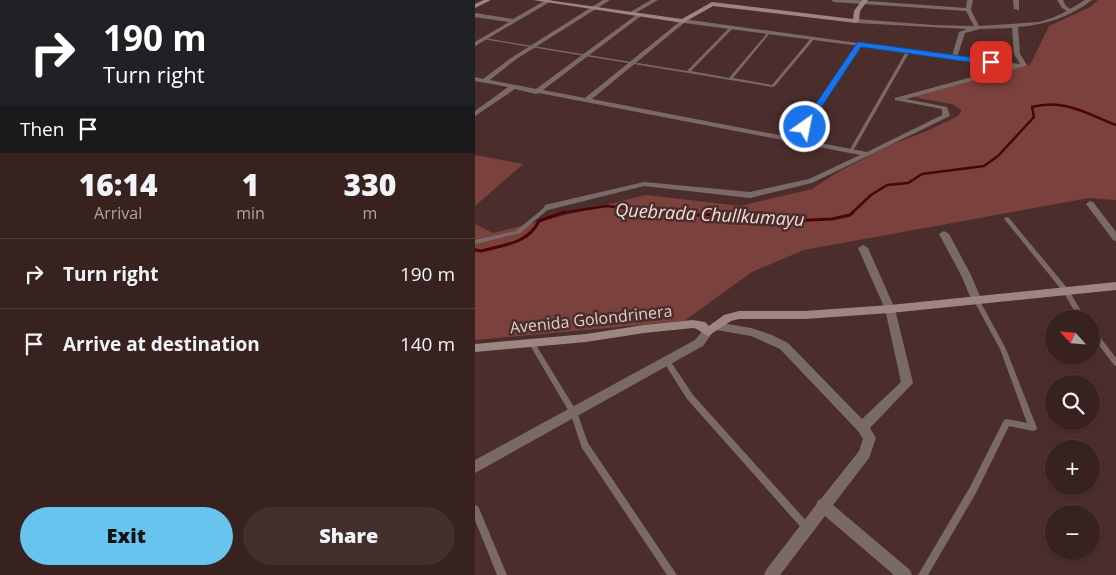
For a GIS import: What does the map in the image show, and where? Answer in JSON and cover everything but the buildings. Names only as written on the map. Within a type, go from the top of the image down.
[{"type":"street","points":[[475,6],[488,0]]},
{"type":"street","points":[[536,0],[954,58],[1024,65]]},
{"type":"street","points":[[484,81],[513,59],[535,47],[593,7],[607,0]]},
{"type":"street","points":[[631,14],[655,0]]},
{"type":"street","points":[[834,0],[864,2],[903,10],[968,10]]},
{"type":"street","points":[[970,0],[968,10],[978,28]]},
{"type":"street","points":[[1017,0],[1017,9]]},
{"type":"street","points":[[1060,0],[1064,7],[1070,11]]},
{"type":"street","points":[[586,101],[683,21],[714,2],[856,21],[978,28],[1015,26],[1050,21],[1089,0]]},
{"type":"street","points":[[475,44],[548,1]]},
{"type":"street","points":[[856,21],[857,11],[864,2]]},
{"type":"street","points":[[475,15],[513,21]]},
{"type":"street","points":[[536,92],[639,15]]},
{"type":"street","points":[[1015,26],[1017,54],[1024,65]]},
{"type":"street","points":[[954,58],[962,32],[978,28]]},
{"type":"street","points":[[548,207],[644,184],[750,195],[812,180],[946,116],[945,108],[897,99],[1024,65]]},
{"type":"street","points":[[475,79],[867,154]]},
{"type":"street","points":[[475,114],[513,87]]},
{"type":"street","points":[[1090,204],[1116,238]]},
{"type":"street","points":[[944,234],[966,275],[977,301]]},
{"type":"street","points":[[862,427],[907,384],[890,309],[863,248]]},
{"type":"street","points":[[475,467],[574,414],[699,343],[712,329],[739,315],[805,315],[890,309],[1116,286]]},
{"type":"street","name":"Avenida Golondrinera","points":[[475,348],[586,338],[693,324],[712,329]]},
{"type":"street","points":[[712,329],[750,330],[783,346],[862,427],[870,438],[863,454],[771,575]]},
{"type":"street","points":[[823,505],[905,575]]},
{"type":"lane","points":[[689,71],[731,26]]},
{"type":"lane","points":[[731,78],[769,32]]},
{"type":"lane","points":[[484,38],[773,86],[813,38]]},
{"type":"lane","points":[[796,140],[859,44]]},
{"type":"lane","points":[[851,151],[908,51]]},
{"type":"lane","points":[[475,242],[518,232],[548,207]]},
{"type":"lane","points":[[1007,219],[1066,291],[1078,310]]},
{"type":"lane","points":[[923,575],[973,490],[1007,422],[1033,428],[1003,349],[977,301]]},
{"type":"lane","points":[[531,342],[574,414],[585,445],[672,575]]},
{"type":"lane","points":[[1100,342],[1116,363]]},
{"type":"lane","points":[[667,361],[690,397],[807,528]]},
{"type":"lane","points":[[475,509],[501,575]]},
{"type":"shaded area","points":[[1098,0],[1116,0],[1116,200],[1089,198],[804,250],[752,272],[684,321],[475,340],[475,224],[493,233],[646,195],[740,206],[812,189],[838,172],[888,146],[927,131],[958,116],[962,110],[952,104],[912,97],[1030,65],[1049,26],[1090,7]]},
{"type":"shaded area","points":[[475,155],[523,164],[475,206]]},
{"type":"waterway","name":"Quebrada Chullkumayu","points":[[852,213],[871,195],[887,185],[908,183],[922,174],[984,166],[998,156],[1034,117],[1032,107],[1054,104],[1065,106],[1116,125]]},
{"type":"waterway","name":"Quebrada Chullkumayu","points":[[563,213],[607,206],[667,213]]},
{"type":"waterway","name":"Quebrada Chullkumayu","points":[[647,212],[697,215],[763,213]]},
{"type":"waterway","name":"Quebrada Chullkumayu","points":[[475,250],[481,251],[522,239],[534,229],[539,221],[563,213]]},
{"type":"waterway","name":"Quebrada Chullkumayu","points":[[758,213],[763,213]]},
{"type":"waterway","name":"Quebrada Chullkumayu","points":[[763,213],[787,221],[832,219],[852,213]]},
{"type":"route","points":[[805,127],[859,44],[991,62]]}]
